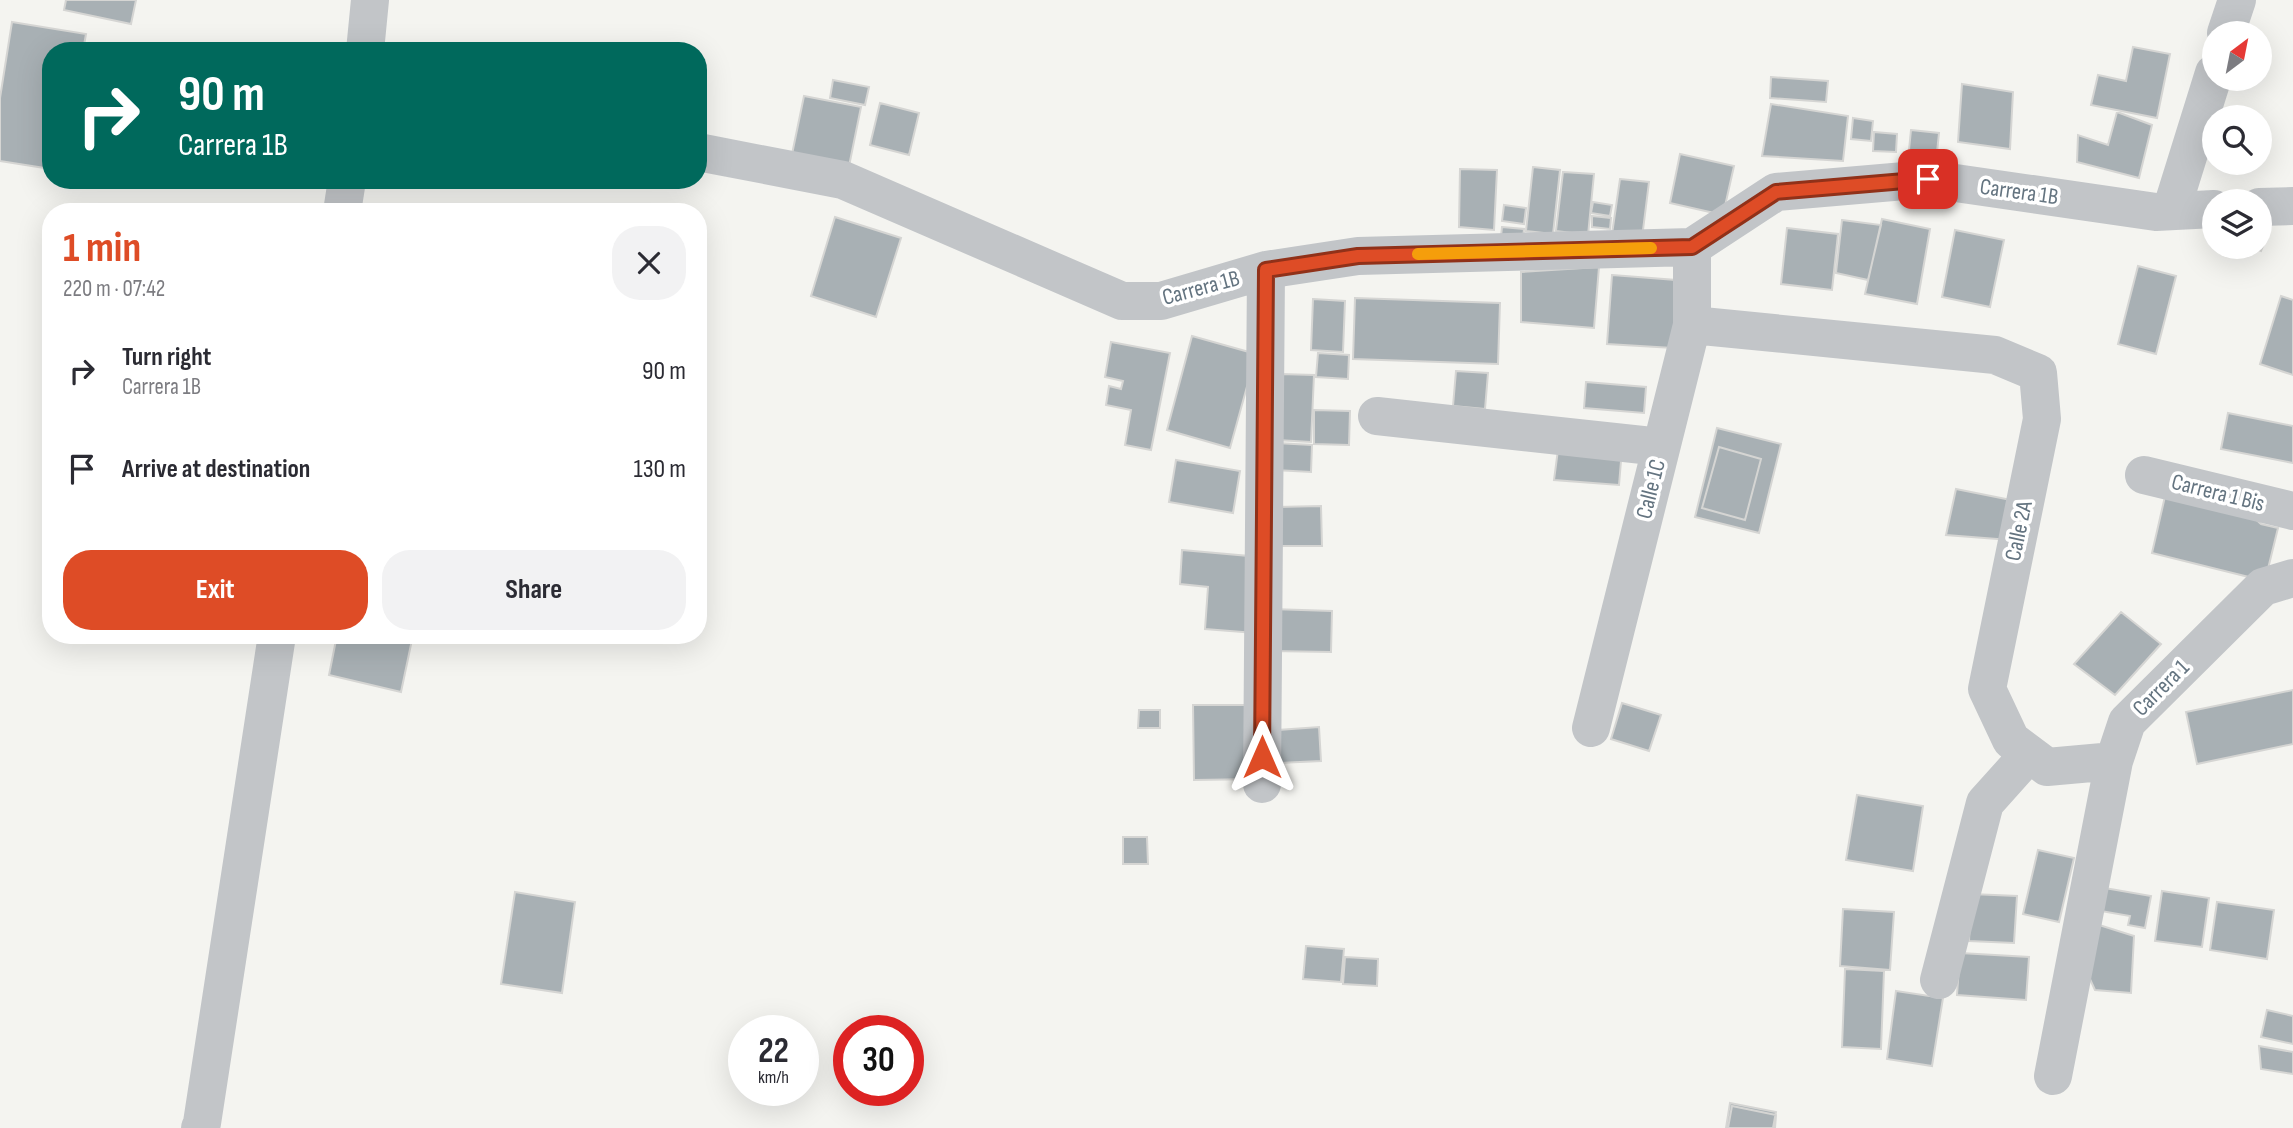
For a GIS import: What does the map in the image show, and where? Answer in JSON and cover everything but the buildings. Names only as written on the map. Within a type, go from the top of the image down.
[{"type":"street","points":[[366,42],[370,0]]},
{"type":"street","points":[[2230,21],[2237,0]]},
{"type":"street","points":[[2171,211],[2208,91]]},
{"type":"street","name":"Carrera 1B","points":[[707,154],[843,180],[1122,301],[1161,301],[1266,270],[1358,256],[1692,247],[1776,192],[1928,179],[2156,212],[2202,210]]},
{"type":"street","points":[[2272,207],[2293,206]]},
{"type":"street","name":"Calle 1C","points":[[1591,728],[1692,325],[1692,247]]},
{"type":"street","points":[[1262,784],[1266,270]]},
{"type":"street","name":"Calle 2A","points":[[1692,325],[1995,355],[2038,373],[2042,419],[1987,689],[2011,740],[2029,754]]},
{"type":"street","points":[[1377,416],[1661,447]]},
{"type":"street","name":"Carrera 1 Bis","points":[[2144,475],[2293,511]]},
{"type":"street","name":"Carrera 1","points":[[2053,1076],[2114,761],[2127,722],[2263,587],[2293,578]]},
{"type":"street","points":[[200,1128],[276,644]]},
{"type":"street","points":[[1939,980],[1985,803],[2029,754],[2047,767],[2114,761]]},
{"type":"slow traffic","points":[[1418,254],[1651,248]]},
{"type":"route","points":[[1262,757],[1266,270],[1358,256],[1692,247],[1776,192],[1928,179]]}]
